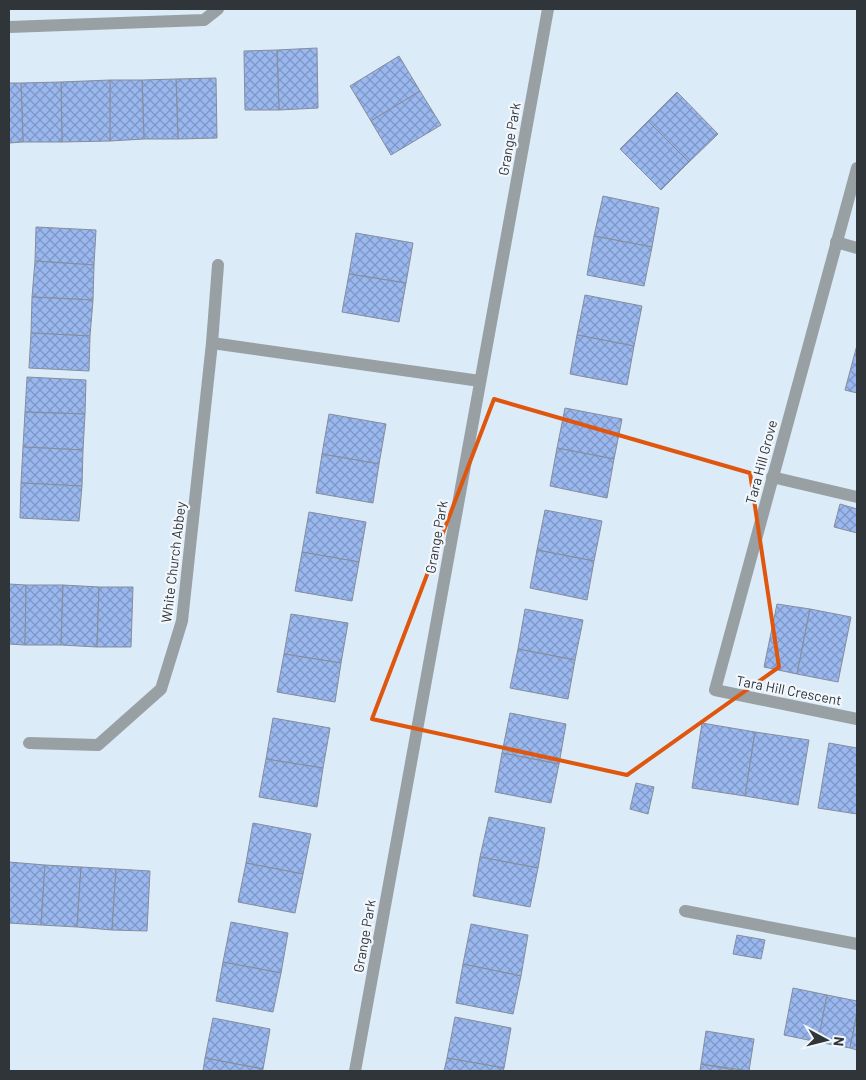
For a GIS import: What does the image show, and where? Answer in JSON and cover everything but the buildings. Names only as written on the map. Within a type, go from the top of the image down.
[{"type":"street","points":[[9,27],[204,20],[218,9]]},
{"type":"street","name":"Grange Park","points":[[355,1071],[548,9]]},
{"type":"street","name":"Tara Hill Grove","points":[[715,690],[857,168]]},
{"type":"street","points":[[836,242],[857,248]]},
{"type":"street","name":"White Church Abbey","points":[[29,742],[98,745],[161,689],[182,621],[212,343],[218,265]]},
{"type":"street","points":[[212,343],[480,381]]},
{"type":"street","points":[[772,477],[857,498]]},
{"type":"street","name":"Tara Hill Crescent","points":[[715,690],[857,719]]},
{"type":"street","points":[[685,911],[857,944]]},
{"type":"highlighted area","points":[[494,399],[750,473],[779,667],[627,775],[372,719]]}]
